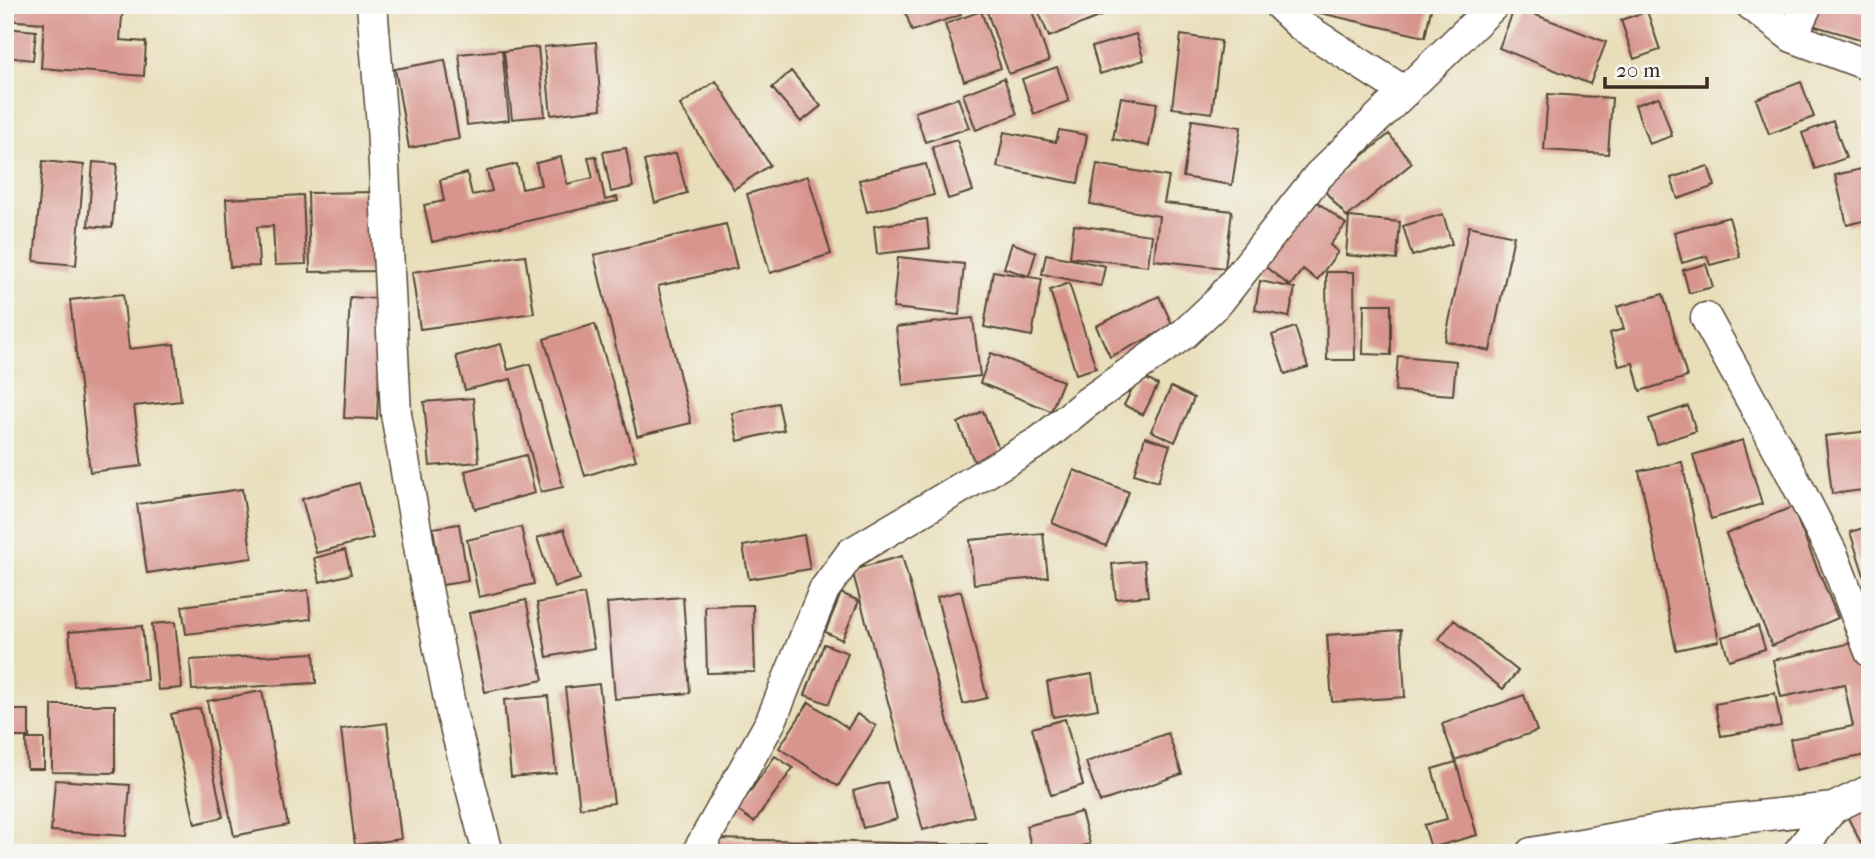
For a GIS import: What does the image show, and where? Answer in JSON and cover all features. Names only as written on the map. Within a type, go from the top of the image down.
[{"type":"street","points":[[372,5],[382,127],[396,414],[452,715],[488,853]]},
{"type":"street","points":[[1279,5],[1300,25],[1405,92]]},
{"type":"street","points":[[697,853],[771,721],[824,590],[851,553],[1040,441],[1084,404],[1185,333],[1220,300],[1318,176],[1494,5]]},
{"type":"street","points":[[1751,5],[1792,37],[1870,66]]},
{"type":"street","points":[[1792,37],[1807,5]]},
{"type":"street","points":[[1706,318],[1833,555],[1870,652]]},
{"type":"street","points":[[1531,853],[1703,822],[1833,808],[1870,790]]},
{"type":"street","points":[[1798,853],[1833,808]]},
{"type":"building","points":[[5,5],[123,5],[120,40],[146,42],[144,76],[41,68],[44,23],[5,20]]},
{"type":"building","points":[[903,5],[957,5],[961,15],[912,31]]},
{"type":"building","points":[[997,5],[1030,5],[1049,61],[1009,74],[986,9]]},
{"type":"building","points":[[1036,5],[1120,5],[1121,8],[1049,37]]},
{"type":"building","points":[[1318,5],[1432,5],[1425,37],[1316,12]]},
{"type":"building","points":[[1817,5],[1840,5],[1870,14],[1870,42],[1812,25]]},
{"type":"building","points":[[1515,7],[1606,42],[1590,84],[1499,48]]},
{"type":"building","points":[[981,11],[1001,68],[964,81],[945,24]]},
{"type":"building","points":[[1647,11],[1660,50],[1634,59],[1621,20]]},
{"type":"building","points":[[5,28],[36,31],[33,60],[5,57]]},
{"type":"building","points":[[1136,34],[1144,60],[1100,74],[1092,47]]},
{"type":"building","points":[[1181,35],[1221,41],[1212,113],[1172,108]]},
{"type":"building","points":[[596,42],[601,109],[551,115],[544,47]]},
{"type":"building","points":[[538,47],[545,116],[512,119],[504,51]]},
{"type":"building","points":[[502,50],[509,120],[467,125],[459,54]]},
{"type":"building","points":[[445,60],[459,139],[409,148],[395,69]]},
{"type":"building","points":[[1057,67],[1069,101],[1034,114],[1022,79]]},
{"type":"building","points":[[791,71],[821,106],[801,122],[772,88]]},
{"type":"building","points":[[1004,78],[1017,114],[976,130],[963,94]]},
{"type":"building","points":[[716,81],[770,165],[734,189],[680,105]]},
{"type":"building","points":[[1801,82],[1814,117],[1769,134],[1756,99]]},
{"type":"building","points":[[1548,94],[1612,98],[1608,154],[1544,150]]},
{"type":"building","points":[[1121,97],[1157,103],[1149,146],[1113,139]]},
{"type":"building","points":[[1659,97],[1672,136],[1649,144],[1635,105]]},
{"type":"building","points":[[958,98],[969,128],[925,142],[915,112]]},
{"type":"building","points":[[1192,120],[1241,127],[1232,185],[1183,177]]},
{"type":"building","points":[[1833,121],[1846,158],[1815,169],[1802,133]]},
{"type":"building","points":[[1059,130],[1087,135],[1078,183],[997,167],[1004,132],[1056,142]]},
{"type":"building","points":[[1389,134],[1412,163],[1347,217],[1323,189]]},
{"type":"building","points":[[957,140],[973,191],[948,199],[932,147]]},
{"type":"building","points":[[626,148],[633,187],[611,192],[603,152]]},
{"type":"building","points":[[676,153],[687,193],[655,203],[644,161]]},
{"type":"building","points":[[596,156],[605,200],[617,197],[618,201],[432,242],[424,205],[444,201],[440,180],[467,173],[472,195],[492,191],[487,171],[517,164],[522,189],[541,185],[536,163],[561,157],[567,184],[593,178],[588,157]]},
{"type":"building","points":[[43,161],[84,165],[76,265],[34,261]]},
{"type":"building","points":[[93,162],[117,164],[112,228],[88,226]]},
{"type":"building","points":[[926,164],[934,195],[867,212],[859,180]]},
{"type":"building","points":[[1097,164],[1169,177],[1164,203],[1232,211],[1225,268],[1154,260],[1159,216],[1090,204]]},
{"type":"building","points":[[1708,166],[1715,186],[1678,199],[1671,178]]},
{"type":"building","points":[[1870,167],[1870,219],[1847,225],[1835,175]]},
{"type":"building","points":[[808,176],[831,254],[770,273],[747,194]]},
{"type":"building","points":[[377,192],[379,271],[310,272],[308,193]]},
{"type":"building","points":[[303,195],[306,264],[275,265],[273,226],[257,227],[259,266],[230,267],[226,199]]},
{"type":"building","points":[[1312,198],[1346,224],[1330,245],[1338,252],[1317,280],[1303,269],[1290,286],[1262,264]]},
{"type":"building","points":[[1443,214],[1452,244],[1412,256],[1403,226]]},
{"type":"building","points":[[1349,217],[1400,222],[1397,260],[1346,255]]},
{"type":"building","points":[[1729,217],[1740,257],[1710,265],[1707,256],[1682,263],[1674,232]]},
{"type":"building","points":[[927,219],[930,248],[877,254],[874,226]]},
{"type":"building","points":[[726,224],[737,268],[658,286],[691,423],[637,436],[594,255]]},
{"type":"building","points":[[1074,225],[1152,235],[1148,266],[1070,257]]},
{"type":"building","points":[[1469,226],[1514,236],[1490,351],[1445,341]]},
{"type":"building","points":[[1012,243],[1036,252],[1029,276],[1004,268]]},
{"type":"building","points":[[1046,254],[1105,266],[1101,286],[1042,274]]},
{"type":"building","points":[[525,255],[534,313],[420,329],[412,272]]},
{"type":"building","points":[[898,257],[964,264],[959,315],[893,308]]},
{"type":"building","points":[[1706,264],[1713,287],[1689,293],[1683,270]]},
{"type":"building","points":[[993,271],[1042,279],[1032,336],[984,327]]},
{"type":"building","points":[[1326,272],[1354,272],[1355,360],[1327,360]]},
{"type":"building","points":[[1260,281],[1295,288],[1289,317],[1255,310]]},
{"type":"building","points":[[1069,283],[1096,368],[1076,374],[1050,290]]},
{"type":"building","points":[[123,294],[129,349],[174,344],[181,401],[134,406],[142,466],[90,472],[70,300]]},
{"type":"building","points":[[1663,294],[1687,377],[1640,391],[1633,363],[1619,366],[1610,333],[1624,329],[1617,307]]},
{"type":"building","points":[[1159,296],[1173,326],[1110,357],[1096,326]]},
{"type":"building","points":[[350,297],[382,299],[377,419],[344,418]]},
{"type":"building","points":[[1364,304],[1391,304],[1391,355],[1363,354]]},
{"type":"building","points":[[973,318],[980,376],[903,385],[896,327]]},
{"type":"building","points":[[595,324],[636,460],[585,476],[544,339]]},
{"type":"building","points":[[1295,327],[1308,367],[1285,374],[1272,335]]},
{"type":"building","points":[[501,344],[508,370],[530,364],[563,487],[541,492],[511,379],[465,390],[456,356]]},
{"type":"building","points":[[991,353],[1063,381],[1051,411],[980,383]]},
{"type":"building","points":[[1398,356],[1456,361],[1453,395],[1395,391]]},
{"type":"building","points":[[1139,375],[1158,385],[1143,415],[1124,405]]},
{"type":"building","points":[[1171,387],[1194,398],[1175,442],[1151,431]]},
{"type":"building","points":[[473,398],[479,462],[430,466],[424,402]]},
{"type":"building","points":[[778,403],[784,430],[738,441],[732,413]]},
{"type":"building","points":[[1688,406],[1696,431],[1657,444],[1649,419]]},
{"type":"building","points":[[983,411],[1002,456],[977,468],[958,423]]},
{"type":"building","points":[[1870,431],[1870,489],[1832,494],[1825,436]]},
{"type":"building","points":[[1145,437],[1170,445],[1158,482],[1134,474]]},
{"type":"building","points":[[1743,440],[1762,504],[1711,519],[1693,455]]},
{"type":"building","points":[[526,455],[535,493],[475,509],[465,471]]},
{"type":"building","points":[[1682,462],[1719,641],[1676,650],[1639,471]]},
{"type":"building","points":[[1074,470],[1129,492],[1106,546],[1052,523]]},
{"type":"building","points":[[359,483],[373,538],[316,553],[302,499]]},
{"type":"building","points":[[242,489],[252,558],[147,573],[137,504]]},
{"type":"building","points":[[1792,507],[1838,618],[1772,646],[1726,534]]},
{"type":"building","points":[[459,524],[468,581],[442,585],[433,528]]},
{"type":"building","points":[[1870,526],[1870,591],[1869,591],[1850,532]]},
{"type":"building","points":[[521,527],[534,584],[479,597],[467,540]]},
{"type":"building","points":[[564,529],[580,579],[554,587],[537,538]]},
{"type":"building","points":[[1043,533],[1048,577],[974,584],[970,540]]},
{"type":"building","points":[[804,535],[810,569],[749,579],[743,546]]},
{"type":"building","points":[[345,550],[351,574],[320,582],[314,558]]},
{"type":"building","points":[[902,556],[974,816],[923,830],[852,570]]},
{"type":"building","points":[[1144,561],[1148,596],[1116,599],[1112,564]]},
{"type":"building","points":[[308,590],[311,619],[186,634],[182,606]]},
{"type":"building","points":[[961,591],[987,698],[963,704],[937,597]]},
{"type":"building","points":[[841,593],[859,601],[842,640],[825,632]]},
{"type":"building","points":[[584,594],[594,648],[547,657],[537,603]]},
{"type":"building","points":[[683,597],[690,693],[615,699],[607,603]]},
{"type":"building","points":[[526,600],[543,680],[485,692],[469,613]]},
{"type":"building","points":[[753,605],[755,672],[707,673],[705,606]]},
{"type":"building","points":[[1454,620],[1518,671],[1503,689],[1439,639]]},
{"type":"building","points":[[175,622],[182,688],[158,690],[152,624]]},
{"type":"building","points":[[142,626],[147,680],[74,686],[69,632]]},
{"type":"building","points":[[1758,626],[1765,649],[1729,660],[1722,637]]},
{"type":"building","points":[[1401,630],[1405,697],[1332,702],[1327,635]]},
{"type":"building","points":[[1861,641],[1870,681],[1870,754],[1796,770],[1790,739],[1853,726],[1844,684],[1781,697],[1773,660]]},
{"type":"building","points":[[824,644],[848,653],[829,704],[805,695]]},
{"type":"building","points":[[314,653],[316,683],[192,690],[190,660]]},
{"type":"building","points":[[1092,674],[1098,709],[1053,717],[1047,682]]},
{"type":"building","points":[[599,684],[614,803],[580,808],[565,688]]},
{"type":"building","points":[[262,691],[288,825],[234,836],[207,701]]},
{"type":"building","points":[[1775,693],[1781,726],[1721,736],[1715,704]]},
{"type":"building","points":[[1524,695],[1537,731],[1455,760],[1442,724]]},
{"type":"building","points":[[548,696],[556,773],[511,777],[504,700]]},
{"type":"building","points":[[809,702],[848,728],[857,714],[876,726],[838,786],[779,748]]},
{"type":"building","points":[[52,705],[115,705],[115,773],[52,772]]},
{"type":"building","points":[[200,708],[223,817],[195,824],[171,714]]},
{"type":"building","points":[[5,710],[29,710],[29,737],[5,737]]},
{"type":"building","points":[[1065,719],[1083,785],[1051,795],[1032,728]]},
{"type":"building","points":[[387,723],[401,839],[355,845],[341,729]]},
{"type":"building","points":[[1168,733],[1182,774],[1100,802],[1086,762]]},
{"type":"building","points":[[26,739],[44,739],[44,769],[27,769]]},
{"type":"building","points":[[775,756],[793,768],[754,822],[737,810]]},
{"type":"building","points":[[1456,762],[1477,835],[1431,848],[1424,825],[1447,819],[1432,769]]},
{"type":"building","points":[[55,780],[130,785],[126,836],[51,831]]},
{"type":"building","points":[[887,782],[897,819],[863,828],[853,791]]},
{"type":"building","points":[[1870,804],[1870,853],[1866,853],[1847,816]]},
{"type":"building","points":[[1081,812],[1090,844],[1056,853],[1033,853],[1026,826]]},
{"type":"building","points":[[715,839],[987,845],[987,853],[715,853]]}]
